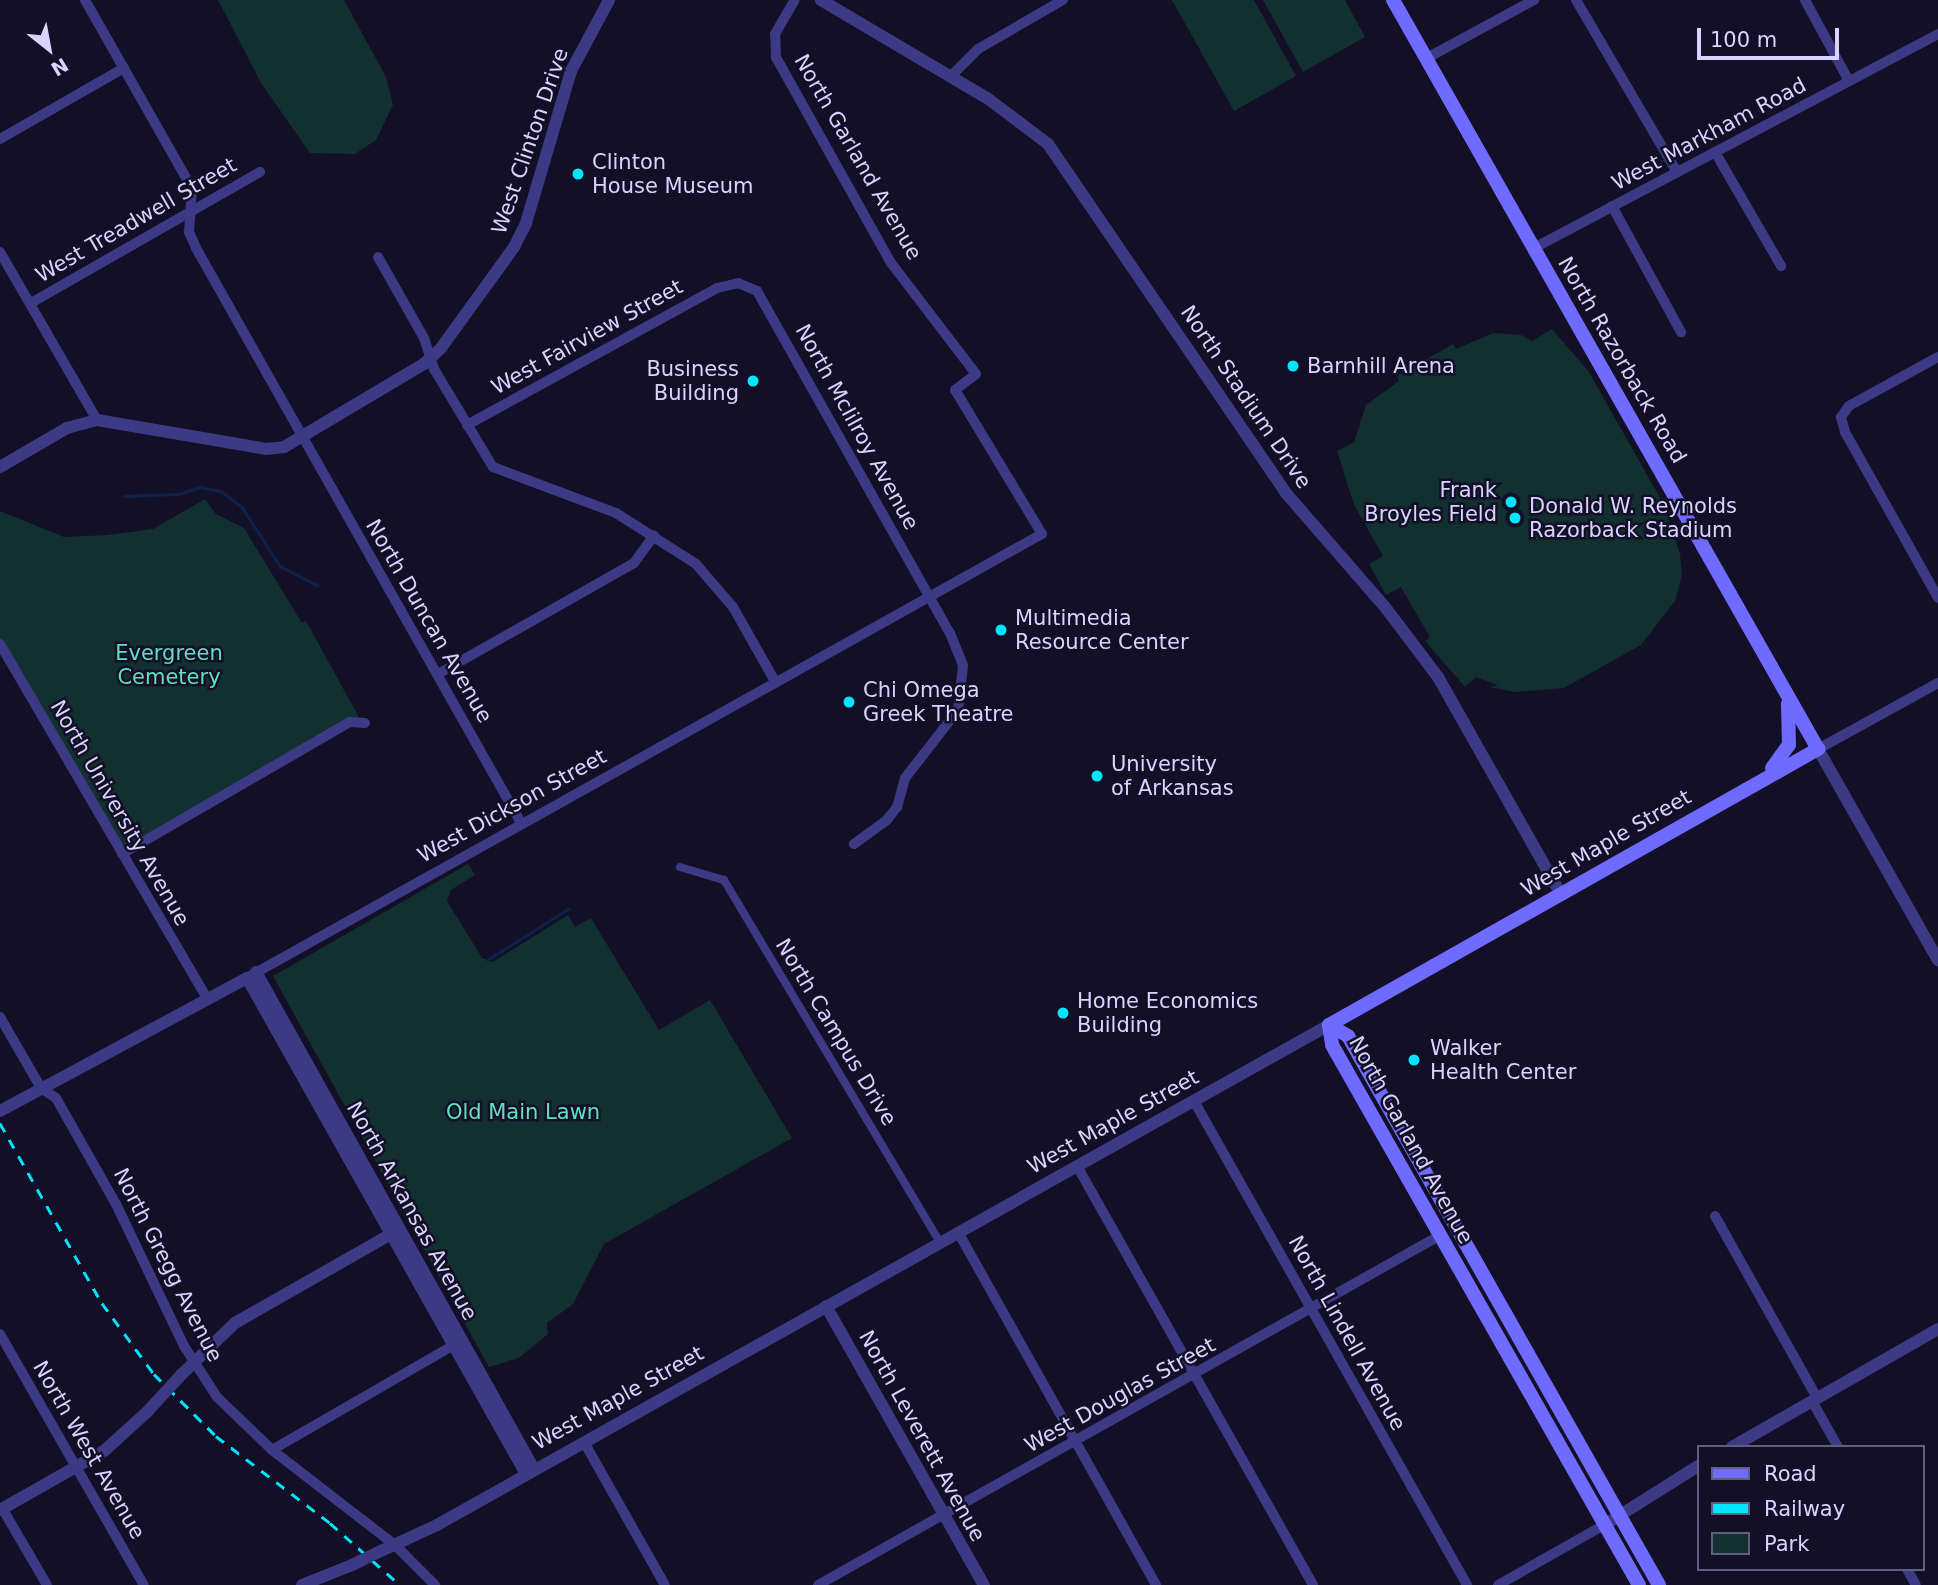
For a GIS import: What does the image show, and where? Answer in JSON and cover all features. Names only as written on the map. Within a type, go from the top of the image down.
[{"type":"main road","name":"North Razorback Road","points":[[1394,0],[1818,748]]},
{"type":"main road","points":[[1767,775],[1789,745],[1792,729],[1784,689]]},
{"type":"main road","name":"West Maple Street","points":[[1329,1025],[1818,748]]},
{"type":"main road","name":"North Garland Avenue","points":[[1329,1025],[1332,1045],[1639,1585]]},
{"type":"main road","name":"North Garland Avenue","points":[[1329,1025],[1348,1037],[1659,1585]]},
{"type":"street","name":"North Duncan Avenue","points":[[85,0],[192,188],[189,232],[196,248],[521,823]]},
{"type":"street","name":"West Clinton Drive","points":[[431,359],[514,247],[526,223],[571,71],[609,0]]},
{"type":"street","name":"North Garland Avenue","points":[[795,0],[775,34],[776,57],[891,263],[976,374],[955,390],[1042,534]]},
{"type":"street","name":"North Stadium Drive","points":[[821,0],[951,76],[1022,122],[1067,167],[1285,492],[1385,607],[1438,677],[1560,893]]},
{"type":"street","points":[[951,76],[978,49],[1063,0]]},
{"type":"street","points":[[1427,58],[1534,0]]},
{"type":"street","points":[[1576,0],[1677,172]]},
{"type":"street","points":[[1805,0],[1849,81]]},
{"type":"street","name":"West Markham Road","points":[[1534,248],[1938,34]]},
{"type":"street","points":[[0,139],[124,68]]},
{"type":"street","points":[[1715,152],[1781,266]]},
{"type":"street","name":"West Treadwell Street","points":[[31,303],[260,172]]},
{"type":"street","points":[[1612,206],[1681,332]]},
{"type":"street","points":[[0,252],[97,420]]},
{"type":"street","points":[[378,257],[467,425],[493,467],[577,495],[654,535],[696,564],[718,586],[776,683]]},
{"type":"street","name":"West Fairview Street","points":[[467,425],[726,284],[744,285]]},
{"type":"street","name":"North McIilroy Avenue","points":[[744,285],[763,298],[929,596],[963,666],[958,710],[905,778],[892,814],[854,844]]},
{"type":"street","points":[[1938,357],[1849,406],[1842,417],[1845,432],[1938,598]]},
{"type":"street","points":[[0,467],[67,428],[97,420],[266,449],[284,447],[431,359]]},
{"type":"street","name":"West Dickson Street","points":[[0,1111],[208,1000],[1042,534]]},
{"type":"street","points":[[438,674],[634,563],[654,535]]},
{"type":"street","name":"North University Avenue","points":[[0,645],[208,1000]]},
{"type":"street","name":"West Maple Street","points":[[1818,748],[1938,683]]},
{"type":"street","points":[[122,854],[350,722],[365,723]]},
{"type":"street","name":"North Razorback Road","points":[[1818,748],[1937,958]]},
{"type":"street","name":"North Campus Drive","points":[[680,867],[724,880],[940,1242]]},
{"type":"street","name":"North Arkansas Avenue","points":[[251,975],[530,1472]]},
{"type":"street","name":"North Gregg Avenue","points":[[0,1017],[41,1088],[56,1098],[116,1204],[194,1361],[217,1397],[272,1450],[435,1585]]},
{"type":"street","name":"West Maple Street","points":[[302,1585],[389,1548],[530,1472],[1329,1025]]},
{"type":"street","name":"North Lindell Avenue","points":[[1194,1101],[1467,1585]]},
{"type":"street","points":[[1077,1166],[1313,1585]]},
{"type":"street","points":[[1715,1216],[1837,1445]]},
{"type":"street","points":[[47,1585],[1,1509],[118,1440],[194,1361],[235,1323],[396,1231]]},
{"type":"street","points":[[958,1233],[1156,1585]]},
{"type":"street","name":"West Douglas Street","points":[[818,1585],[1439,1236]]},
{"type":"street","name":"North Leverett Avenue","points":[[826,1306],[984,1585]]},
{"type":"street","points":[[1735,1445],[1938,1329]]},
{"type":"street","name":"North West Avenue","points":[[0,1334],[144,1585]]},
{"type":"street","points":[[272,1450],[458,1342]]},
{"type":"street","points":[[584,1442],[665,1585]]},
{"type":"street","points":[[1498,1585],[1606,1524],[1696,1467]]},
{"type":"green space","points":[[218,0],[344,0],[386,77],[393,105],[376,140],[355,154],[310,153],[261,83]]},
{"type":"green space","points":[[1172,0],[1254,0],[1296,76],[1234,111]]},
{"type":"green space","points":[[1263,0],[1345,0],[1365,37],[1303,72]]},
{"type":"green space","name":"Donald W. Reynolds Razorback Stadium","points":[[1552,329],[1589,372],[1663,503],[1680,554],[1682,575],[1675,601],[1641,645],[1564,688],[1515,692],[1490,687],[1498,685],[1476,677],[1465,687],[1425,641],[1430,637],[1401,587],[1386,595],[1369,564],[1383,556],[1354,505],[1337,451],[1354,442],[1366,405],[1399,381],[1397,376],[1453,344],[1456,349],[1493,333],[1521,335],[1532,341]]},
{"type":"green space","name":"Evergreen Cemetery","points":[[205,499],[216,514],[244,528],[302,623],[306,621],[361,721],[122,854],[0,644],[0,511],[64,537],[107,535],[153,529]]},
{"type":"green space","name":"Old Main Lawn","points":[[468,864],[475,875],[451,890],[447,901],[482,958],[493,962],[568,915],[575,927],[591,918],[659,1030],[710,1000],[792,1138],[604,1244],[573,1304],[547,1323],[548,1334],[519,1358],[489,1367],[273,976]]},
{"type":"waterway","points":[[125,496],[179,494],[200,487],[221,491],[242,507],[280,566],[317,585]]},
{"type":"waterway","points":[[487,960],[568,909]]},
{"type":"railway","points":[[0,1123],[102,1303],[154,1374],[216,1436],[330,1523],[400,1585]]},
{"type":"place","name":"Clinton House Museum","points":[[578,174]]},
{"type":"place","name":"Barnhill Arena","points":[[1293,366]]},
{"type":"place","name":"Business Building","points":[[753,381]]},
{"type":"place","name":"Frank Broyles Field","points":[[1511,502]]},
{"type":"place","name":"Donald W. Reynolds Razorback Stadium","points":[[1515,518]]},
{"type":"place","name":"Multimedia Resource Center","points":[[1001,630]]},
{"type":"place","name":"Chi Omega Greek Theatre","points":[[849,702]]},
{"type":"place","name":"University of Arkansas","points":[[1097,776]]},
{"type":"place","name":"Home Economics Building","points":[[1063,1013]]},
{"type":"place","name":"Walker Health Center","points":[[1414,1060]]}]
